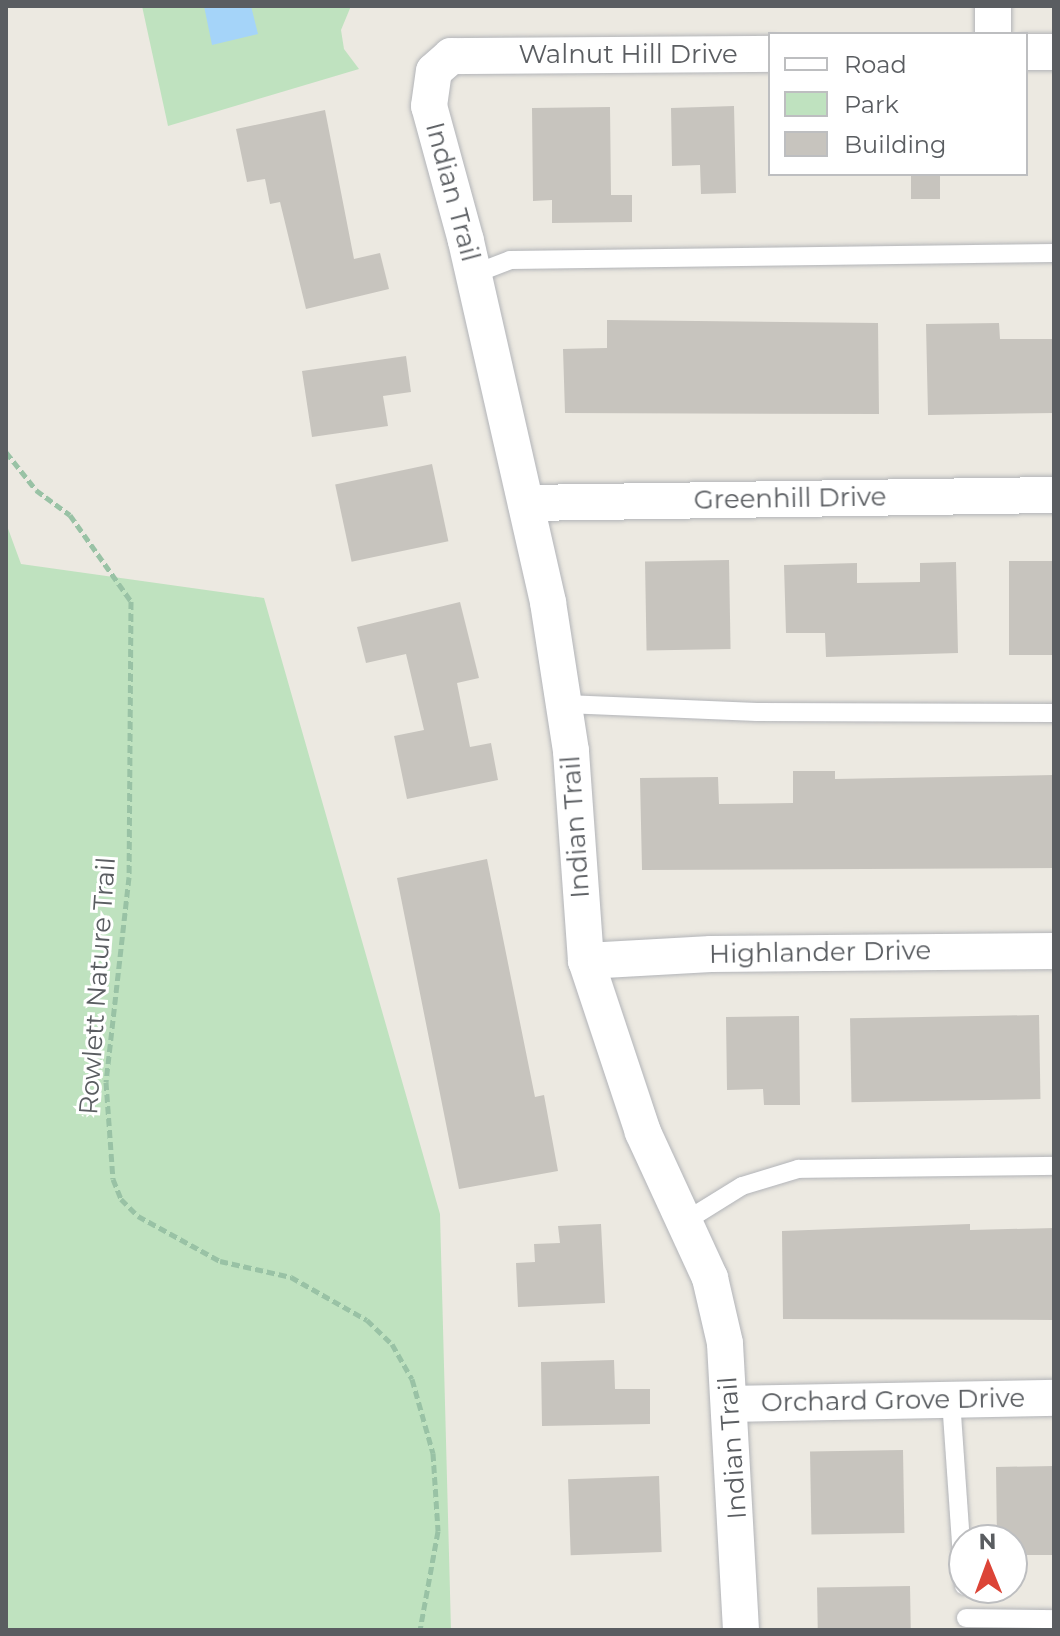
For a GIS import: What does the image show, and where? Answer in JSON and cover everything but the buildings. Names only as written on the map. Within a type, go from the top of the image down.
[{"type":"street","points":[[993,6],[993,32]]},
{"type":"street","points":[[1028,52],[1054,52]]},
{"type":"street","name":"Walnut Hill Drive","points":[[486,55],[768,54]]},
{"type":"street","name":"Indian Trail","points":[[486,55],[451,56],[434,71],[429,106],[474,274],[526,503],[565,704],[586,961],[643,1132],[710,1278],[732,1404],[741,1630]]},
{"type":"street","name":"Greenhill Drive","points":[[526,503],[1054,495]]},
{"type":"street","name":"Highlander Drive","points":[[586,961],[711,954],[1054,951]]},
{"type":"street","name":"Orchard Grove Drive","points":[[732,1404],[1054,1398]]},
{"type":"lane","points":[[474,274],[510,260],[1054,253]]},
{"type":"lane","points":[[565,704],[757,712],[1054,713]]},
{"type":"lane","points":[[684,1222],[742,1186],[798,1169],[1054,1166]]},
{"type":"lane","points":[[951,1400],[960,1524]]},
{"type":"lane","points":[[965,1604],[967,1624],[1054,1619]]},
{"type":"path","name":"Rowlett Nature Trail","points":[[6,452],[36,490],[70,515],[131,601],[129,877],[106,1082],[113,1179],[121,1199],[138,1216],[220,1261],[291,1277],[367,1320],[392,1344],[412,1379],[433,1453],[438,1531],[420,1630]]},
{"type":"green space","points":[[142,6],[351,6],[341,30],[344,49],[359,69],[168,126]]},
{"type":"green space","points":[[6,523],[21,564],[264,598],[440,1214],[451,1630],[6,1630]]},
{"type":"water","points":[[204,6],[251,6],[258,34],[212,45]]}]
